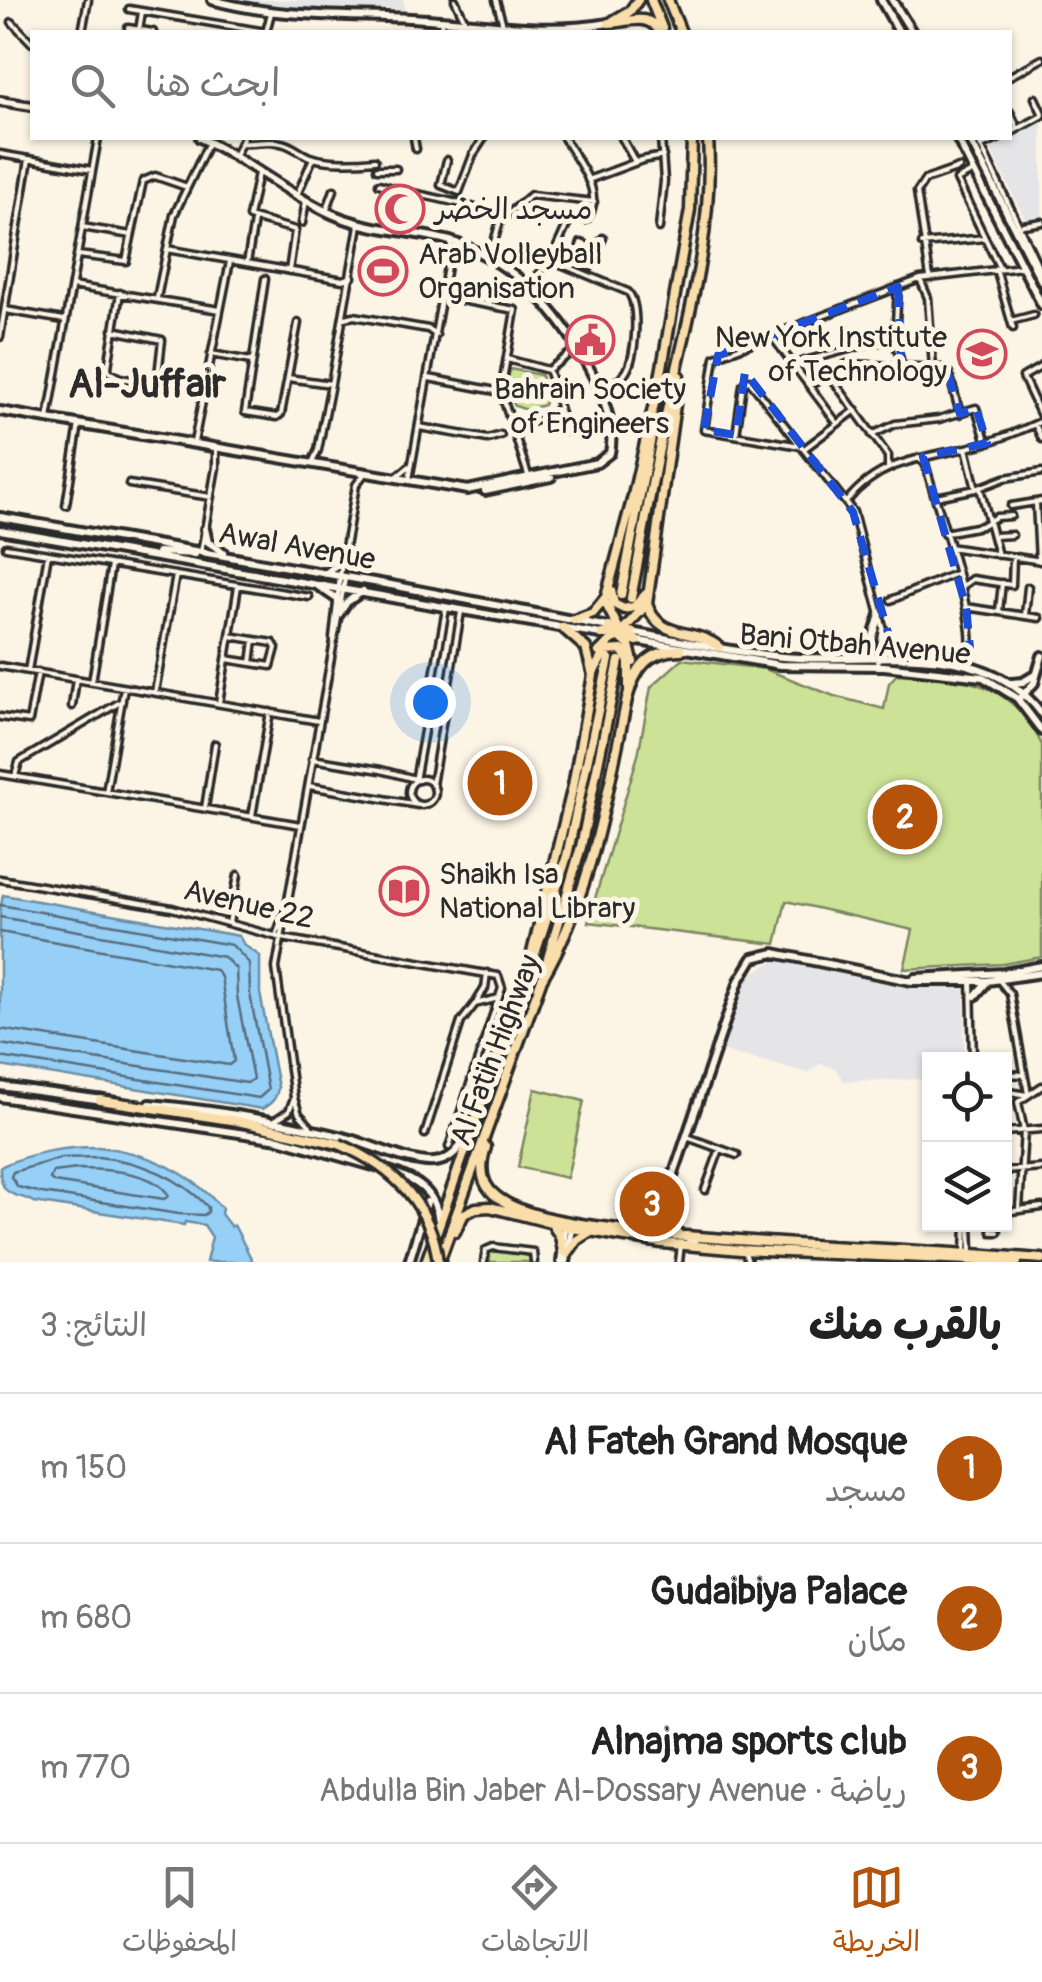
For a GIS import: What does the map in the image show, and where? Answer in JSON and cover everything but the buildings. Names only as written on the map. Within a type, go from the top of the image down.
[{"type":"main road","points":[[609,23],[626,15],[638,0]]},
{"type":"main road","points":[[651,0],[661,30]]},
{"type":"main road","points":[[672,3],[680,30]]},
{"type":"main road","points":[[609,23],[645,19],[660,30]]},
{"type":"main road","points":[[574,620],[590,616],[610,586],[660,373],[692,194],[692,140]]},
{"type":"main road","points":[[631,598],[680,362],[708,200],[708,140]]},
{"type":"main road","points":[[680,362],[678,406],[647,599],[654,619],[664,628],[705,638],[719,648]]},
{"type":"main road","points":[[621,596],[660,373]]},
{"type":"main road","points":[[610,586],[614,604],[624,610],[647,599]]},
{"type":"main road","points":[[593,675],[600,651],[647,599]]},
{"type":"main road","points":[[604,600],[632,660],[629,692]]},
{"type":"main road","points":[[562,627],[584,646],[593,675]]},
{"type":"main road","points":[[593,675],[603,653],[618,649],[628,658],[629,692]]},
{"type":"main road","name":"Al Fatih Highway","points":[[438,1262],[542,978],[554,958],[590,865],[629,692],[640,667],[649,658],[681,650]]},
{"type":"main road","points":[[527,973],[554,904],[614,660],[584,837],[542,978]]},
{"type":"main road","name":"Al Fatih Highway","points":[[426,1262],[527,973],[573,786],[593,675]]},
{"type":"main road","points":[[100,1100],[237,1121],[339,1144],[384,1167],[404,1186],[427,1220],[438,1262]]},
{"type":"main road","points":[[488,1128],[482,1168],[490,1190],[501,1200],[593,1232],[740,1250],[806,1248],[1042,1259]]},
{"type":"main road","points":[[446,1243],[464,1214],[480,1207],[550,1224],[638,1231],[660,1238]]},
{"type":"main road","points":[[638,1231],[650,1227],[664,1213],[680,1240]]},
{"type":"main road","points":[[550,1224],[560,1236],[564,1257]]},
{"type":"main road","points":[[564,1257],[579,1238],[593,1232]]},
{"type":"main road","points":[[680,1240],[906,1259],[967,1256],[1016,1262]]},
{"type":"street","points":[[82,30],[88,0]]},
{"type":"street","points":[[213,0],[272,12],[466,23],[504,30],[496,0]]},
{"type":"street","points":[[444,30],[455,0]]},
{"type":"street","points":[[455,0],[466,23]]},
{"type":"street","points":[[881,0],[898,30]]},
{"type":"street","points":[[892,0],[911,30]]},
{"type":"street","points":[[129,9],[254,30]]},
{"type":"street","points":[[128,28],[139,30],[142,12]]},
{"type":"street","points":[[267,30],[272,12]]},
{"type":"street","points":[[12,22],[30,41]]},
{"type":"street","points":[[569,30],[609,23]]},
{"type":"street","points":[[1012,75],[1042,59]]},
{"type":"street","points":[[1012,132],[1042,114],[1035,98]]},
{"type":"street","points":[[0,101],[30,106]]},
{"type":"street","points":[[1012,116],[1018,129]]},
{"type":"street","points":[[48,419],[98,140]]},
{"type":"street","points":[[0,410],[468,490],[598,463],[610,453],[610,427],[598,388],[558,318],[528,286],[489,258],[462,246],[370,227],[326,212],[204,140]]},
{"type":"street","points":[[236,156],[243,140],[257,144],[264,140],[288,141],[313,158],[375,160]]},
{"type":"street","points":[[414,140],[416,149]]},
{"type":"street","points":[[448,160],[440,185],[459,192],[483,140]]},
{"type":"street","points":[[528,286],[549,263],[572,217],[589,218],[594,202],[588,180],[565,140]]},
{"type":"street","points":[[623,140],[635,162]]},
{"type":"street","points":[[659,228],[661,140]]},
{"type":"street","points":[[958,140],[1042,305]]},
{"type":"street","points":[[970,140],[1042,282]]},
{"type":"street","points":[[978,140],[1042,274]]},
{"type":"street","points":[[982,147],[996,140]]},
{"type":"street","points":[[158,298],[174,215],[209,142]]},
{"type":"street","points":[[0,154],[92,170]]},
{"type":"street","points":[[588,180],[663,156]]},
{"type":"street","points":[[296,196],[313,158]]},
{"type":"street","points":[[0,337],[29,159]]},
{"type":"street","points":[[979,159],[989,159]]},
{"type":"street","points":[[930,277],[917,196],[920,185],[928,178],[959,168]]},
{"type":"street","points":[[377,169],[396,169]]},
{"type":"street","points":[[258,171],[249,214],[254,221],[295,230],[289,271]]},
{"type":"street","points":[[974,171],[958,177],[998,269],[1013,328]]},
{"type":"street","points":[[77,254],[125,262],[142,181],[155,176],[186,188]]},
{"type":"street","points":[[378,184],[476,207],[502,218]]},
{"type":"street","points":[[326,212],[334,190]]},
{"type":"street","points":[[489,258],[502,218],[531,195],[594,202]]},
{"type":"street","points":[[302,224],[306,201]]},
{"type":"street","points":[[247,263],[254,221]]},
{"type":"street","points":[[1020,225],[1040,223]]},
{"type":"street","points":[[1027,240],[1040,223]]},
{"type":"street","points":[[312,464],[344,318],[359,224]]},
{"type":"street","points":[[82,227],[131,235]]},
{"type":"street","points":[[358,241],[370,227]]},
{"type":"street","points":[[528,257],[589,268],[603,238]]},
{"type":"street","points":[[922,244],[985,238]]},
{"type":"street","points":[[409,480],[451,242]]},
{"type":"street","points":[[574,266],[581,243],[598,249]]},
{"type":"street","points":[[451,256],[462,246]]},
{"type":"street","points":[[167,250],[343,280],[352,277]]},
{"type":"street","points":[[194,443],[230,260]]},
{"type":"street","points":[[574,266],[628,292],[635,301],[630,362],[624,376],[598,388]]},
{"type":"street","points":[[856,410],[802,448],[704,430],[712,363],[721,354],[920,279],[1022,268]]},
{"type":"street","points":[[265,279],[243,410],[280,416],[298,322]]},
{"type":"street","points":[[920,279],[928,298],[934,368]]},
{"type":"street","points":[[72,286],[220,310]]},
{"type":"street","points":[[898,288],[895,340],[902,367]]},
{"type":"street","points":[[120,292],[110,372],[120,378],[204,392]]},
{"type":"street","points":[[444,296],[513,309],[515,320],[501,392],[529,480]]},
{"type":"street","points":[[5,310],[66,320]]},
{"type":"street","points":[[1011,321],[1034,315]]},
{"type":"street","points":[[344,318],[354,316],[428,329],[436,336]]},
{"type":"street","points":[[113,330],[162,340],[157,384]]},
{"type":"street","points":[[770,335],[837,423]]},
{"type":"street","points":[[797,368],[801,362],[895,340],[932,340]]},
{"type":"street","points":[[548,370],[578,348]]},
{"type":"street","points":[[211,354],[252,361]]},
{"type":"street","points":[[508,359],[548,370]]},
{"type":"street","points":[[808,384],[846,364],[934,368],[949,373],[960,414]]},
{"type":"street","points":[[847,501],[888,468],[986,443],[1035,424],[1042,419],[1023,376],[1040,367],[1042,376]]},
{"type":"street","points":[[548,370],[558,398],[557,409],[567,431]]},
{"type":"street","points":[[832,370],[833,380],[889,458],[888,468]]},
{"type":"street","points":[[288,378],[331,384]]},
{"type":"street","points":[[428,378],[501,392]]},
{"type":"street","points":[[736,435],[747,380],[847,501],[856,520],[884,633],[893,650],[905,658]]},
{"type":"street","points":[[872,435],[895,424],[976,408],[986,443]]},
{"type":"street","points":[[512,429],[557,409]]},
{"type":"street","points":[[66,505],[79,424]]},
{"type":"street","points":[[1035,424],[1042,439]]},
{"type":"street","points":[[419,427],[488,439],[502,435]]},
{"type":"street","points":[[152,554],[200,552],[216,467],[216,447]]},
{"type":"street","points":[[966,448],[998,555]]},
{"type":"street","points":[[216,467],[228,449]]},
{"type":"street","points":[[318,450],[324,466]]},
{"type":"street","points":[[918,458],[924,464],[966,607],[969,652],[958,663]]},
{"type":"street","points":[[394,477],[404,474],[413,460]]},
{"type":"street","points":[[333,638],[356,484],[343,469]]},
{"type":"street","points":[[933,498],[1042,472]]},
{"type":"street","points":[[356,484],[367,473]]},
{"type":"street","points":[[129,484],[211,497]]},
{"type":"street","points":[[949,547],[1041,561],[1039,502],[1011,506]]},
{"type":"street","points":[[944,533],[1012,516]]},
{"type":"street","name":"Awal Avenue","points":[[0,517],[464,598],[574,620],[585,627]]},
{"type":"street","points":[[205,529],[212,546],[233,557]]},
{"type":"street","name":"Awal Avenue","points":[[0,530],[562,627],[585,627]]},
{"type":"street","points":[[0,538],[11,532]]},
{"type":"street","points":[[994,536],[1012,535]]},
{"type":"street","points":[[6,547],[308,597]]},
{"type":"street","points":[[324,574],[344,552]]},
{"type":"street","points":[[28,671],[48,554]]},
{"type":"street","points":[[961,587],[972,579],[1012,585],[1013,557]]},
{"type":"street","points":[[92,682],[111,564]]},
{"type":"street","points":[[890,600],[957,574]]},
{"type":"street","points":[[155,692],[176,575]]},
{"type":"street","points":[[313,583],[337,599]]},
{"type":"street","points":[[998,611],[1002,583]]},
{"type":"street","points":[[219,704],[238,586]]},
{"type":"street","points":[[314,1130],[300,1116],[294,1098],[276,978],[279,937],[341,587]]},
{"type":"street","points":[[1025,615],[1028,587]]},
{"type":"street","points":[[339,614],[347,602],[363,591]]},
{"type":"street","points":[[418,805],[409,794],[417,780],[448,596]]},
{"type":"street","points":[[308,786],[418,805],[432,801],[464,598]]},
{"type":"street","points":[[966,607],[1039,618]]},
{"type":"street","points":[[854,657],[870,646],[880,615]]},
{"type":"street","name":"Bani Otbah Avenue","points":[[585,627],[786,657],[854,657],[982,677],[1021,694],[1041,713]]},
{"type":"street","name":"Bani Otbah Avenue","points":[[620,633],[681,650],[780,665],[905,658],[958,663],[991,671],[1012,682],[1042,730]]},
{"type":"street","points":[[881,662],[884,633]]},
{"type":"street","points":[[226,659],[271,666],[276,648],[276,644],[230,636]]},
{"type":"street","points":[[250,663],[254,640]]},
{"type":"street","points":[[440,642],[456,644]]},
{"type":"street","points":[[1021,694],[1034,679],[1042,656]]},
{"type":"street","points":[[0,666],[319,720]]},
{"type":"street","points":[[0,717],[30,721],[38,672]]},
{"type":"street","points":[[72,706],[76,679]]},
{"type":"street","points":[[1012,682],[1034,679]]},
{"type":"street","points":[[1034,679],[1041,713]]},
{"type":"street","points":[[106,792],[124,687]]},
{"type":"street","points":[[14,776],[19,762],[122,701]]},
{"type":"street","points":[[252,816],[270,712]]},
{"type":"street","points":[[205,808],[215,744]]},
{"type":"street","points":[[312,759],[381,770],[432,785]]},
{"type":"street","points":[[0,774],[301,825]]},
{"type":"street","points":[[229,923],[238,875]]},
{"type":"street","name":"Avenue 22","points":[[0,879],[172,908],[279,937],[487,973]]},
{"type":"street","points":[[660,1238],[669,1194],[739,981],[748,963],[759,955],[774,954],[904,980],[974,978],[1042,969]]},
{"type":"street","points":[[974,978],[1000,980],[1042,969]]},
{"type":"street","points":[[425,1134],[461,1022],[486,988],[487,973],[501,979],[499,998],[449,1147]]},
{"type":"street","points":[[973,1052],[974,978]]},
{"type":"street","points":[[1014,978],[1010,994],[1028,1094]]},
{"type":"street","points":[[1000,980],[1010,994]]},
{"type":"street","points":[[975,998],[987,981]]},
{"type":"street","points":[[474,1004],[499,998]]},
{"type":"street","points":[[1012,1074],[1024,1075]]},
{"type":"street","points":[[0,1084],[274,1121],[420,1161],[439,1162],[457,1151],[478,1117]]},
{"type":"street","points":[[1020,1210],[1024,1131],[1018,1102],[1042,1086]]},
{"type":"street","points":[[1012,1093],[1028,1094]]},
{"type":"street","points":[[0,1098],[260,1136],[323,1150],[419,1183],[428,1190],[436,1206],[438,1229]]},
{"type":"street","points":[[274,1121],[287,1112],[294,1098]]},
{"type":"street","points":[[1012,1132],[1042,1129]]},
{"type":"street","points":[[688,1137],[737,1155]]},
{"type":"street","points":[[705,1190],[720,1149]]},
{"type":"street","points":[[1012,1171],[1042,1168]]},
{"type":"street","points":[[408,1262],[427,1202]]},
{"type":"street","points":[[1012,1211],[1042,1207]]},
{"type":"street","points":[[564,1257],[570,1225]]},
{"type":"street","points":[[967,1256],[968,1232]]},
{"type":"street","points":[[679,1262],[680,1240]]},
{"type":"street","points":[[484,1262],[486,1250],[493,1246],[533,1252],[534,1262]]},
{"type":"street","points":[[806,1248],[808,1262]]},
{"type":"street","points":[[740,1250],[748,1262]]},
{"type":"street","points":[[748,1262],[757,1250]]},
{"type":"highlighted area","points":[[898,287],[901,367],[947,371],[960,414],[976,408],[987,443],[923,457],[966,607],[970,648],[962,660],[905,658],[893,650],[853,512],[745,372],[736,435],[704,430],[718,355]]},
{"type":"shaded area","points":[[226,0],[404,0],[405,9],[280,9]]},
{"type":"shaded area","points":[[1042,121],[1042,217],[1031,223],[1026,221],[989,146],[1012,140],[1012,135]]},
{"type":"shaded area","points":[[780,958],[885,982],[965,984],[964,1052],[922,1052],[922,1079],[844,1081],[836,1069],[820,1063],[809,1073],[719,1050],[746,976]]},
{"type":"green space","points":[[510,369],[541,375],[547,397],[544,405],[527,410],[515,406],[506,389]]},
{"type":"green space","points":[[682,659],[765,669],[834,696],[884,709],[889,683],[897,674],[943,677],[982,686],[1015,706],[1042,745],[1042,957],[1003,964],[904,969],[913,930],[786,901],[776,944],[588,922],[638,755],[651,687]]},
{"type":"green space","points":[[535,1089],[584,1101],[567,1178],[518,1167]]},
{"type":"green space","points":[[490,1250],[532,1253],[531,1262],[489,1262]]},
{"type":"water","points":[[3,895],[239,936],[244,945],[260,956],[260,993],[278,1087],[273,1100],[262,1109],[0,1066]]},
{"type":"water","points":[[99,1147],[151,1159],[196,1184],[222,1208],[221,1214],[231,1227],[234,1225],[253,1262],[206,1262],[212,1237],[204,1225],[34,1202],[10,1193],[3,1185],[0,1167],[12,1162],[48,1151]]},
{"type":"tunnel","points":[[610,655],[621,595]]},
{"type":"tunnel","points":[[626,627],[631,598]]},
{"type":"place","name":"مسجد الخضر","points":[[400,209]]},
{"type":"place","name":"Arab Volleyball Organisation","points":[[383,271]]},
{"type":"place","name":"Bahrain Society of Engineers","points":[[590,340]]},
{"type":"place","name":"New York Institute of Technology","points":[[982,354]]},
{"type":"place","name":"Al Fateh Grand Mosque","points":[[500,783]]},
{"type":"place","name":"Gudaibiya Palace","points":[[905,817]]},
{"type":"place","name":"Shaikh Isa National Library","points":[[404,891]]},
{"type":"place","name":"Alnajma sports club","points":[[652,1204]]},
{"type":"district","name":"Al-Juffair","points":[[147,383]]}]
